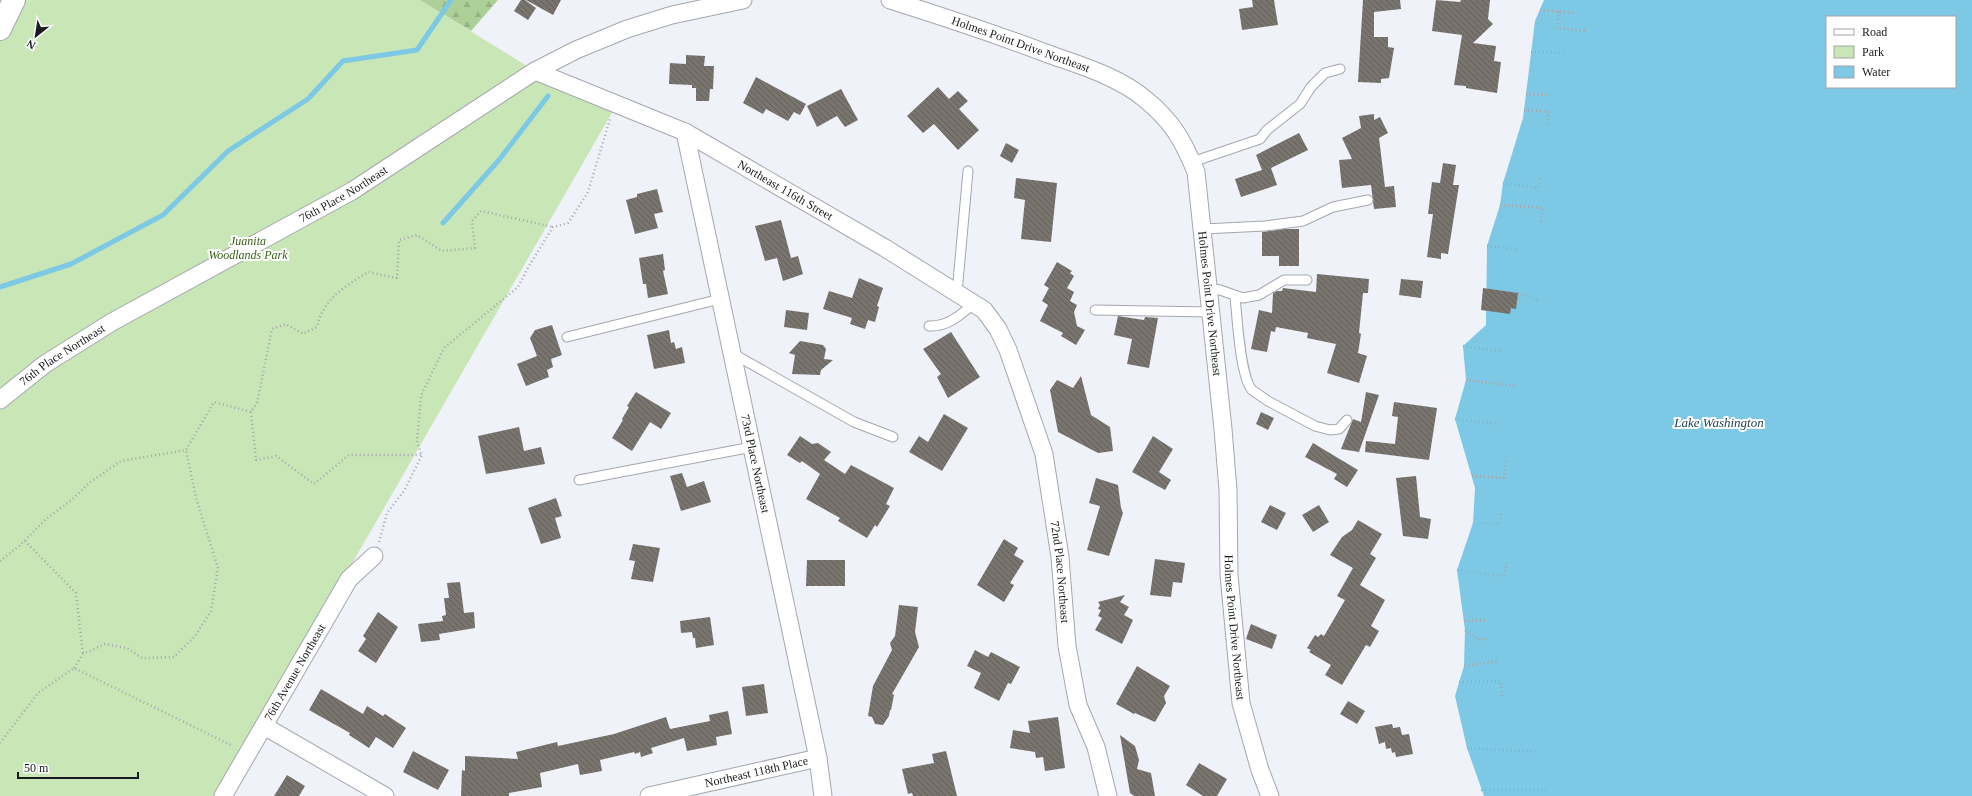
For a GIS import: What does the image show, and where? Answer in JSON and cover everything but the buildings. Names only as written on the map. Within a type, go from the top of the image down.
[{"type":"main road","points":[[0,29],[14,0]]},
{"type":"street","points":[[672,15],[680,0]]},
{"type":"street","points":[[672,15],[743,0]]},
{"type":"street","name":"Holmes Point Drive Northeast","points":[[890,0],[966,24],[1103,74],[1143,97],[1161,113],[1175,128],[1192,162],[1196,172],[1228,490],[1230,575],[1241,703],[1260,770],[1270,796]]},
{"type":"street","name":"76th Place Northeast","points":[[0,400],[46,364],[112,322],[352,192],[535,71],[583,47],[627,29],[672,15]]},
{"type":"street","name":"Northeast 116th Street","points":[[535,71],[685,132],[884,248],[984,310],[998,329],[1008,350]]},
{"type":"street","name":"73rd Place Northeast","points":[[685,132],[818,758],[823,796]]},
{"type":"street","name":"72nd Place Northeast","points":[[1008,350],[1044,454],[1060,556],[1067,646],[1078,704],[1096,747],[1108,796]]},
{"type":"street","name":"76th Avenue Northeast","points":[[223,796],[349,579],[374,556]]},
{"type":"street","points":[[264,726],[385,796]]},
{"type":"street","name":"Northeast 118th Place","points":[[649,796],[818,758]]},
{"type":"lane","points":[[1192,162],[1260,139],[1267,130],[1300,104],[1311,87],[1325,73],[1340,69]]},
{"type":"lane","points":[[957,293],[968,171]]},
{"type":"lane","points":[[1202,229],[1265,226],[1303,221],[1332,207],[1368,200]]},
{"type":"lane","points":[[1208,288],[1220,290],[1243,298],[1251,298],[1284,280],[1307,280]]},
{"type":"lane","points":[[1235,296],[1244,369],[1248,385],[1252,390],[1302,419],[1330,430],[1339,429],[1347,420]]},
{"type":"lane","points":[[567,337],[720,299]]},
{"type":"lane","points":[[930,326],[939,326],[959,317],[973,304]]},
{"type":"lane","points":[[1095,310],[1211,312]]},
{"type":"lane","points":[[732,353],[854,422],[893,437]]},
{"type":"lane","points":[[580,480],[752,447]]},
{"type":"path","points":[[1540,10],[1574,13]]},
{"type":"path","points":[[1559,11],[1557,28],[1586,31]]},
{"type":"path","points":[[1531,52],[1564,53]]},
{"type":"path","points":[[1526,94],[1549,95]]},
{"type":"path","points":[[1524,110],[1549,112],[1547,124]]},
{"type":"path","points":[[422,455],[349,455],[314,484],[276,456],[256,460],[251,412],[257,403],[272,329],[286,324],[303,334],[317,327],[320,313],[340,289],[368,272],[397,278],[399,240],[417,235],[442,251],[475,248],[472,221],[481,211],[554,227],[568,223],[588,192],[610,116]]},
{"type":"path","points":[[1503,183],[1538,188],[1541,177]]},
{"type":"path","points":[[1500,205],[1543,208],[1541,222]]},
{"type":"path","points":[[374,556],[387,513],[404,490],[422,455],[417,442],[421,396],[444,348],[518,287],[529,266],[554,227]]},
{"type":"path","points":[[1487,246],[1516,249]]},
{"type":"path","points":[[1518,293],[1539,301]]},
{"type":"path","points":[[1463,346],[1500,352]]},
{"type":"path","points":[[1466,380],[1515,386]]},
{"type":"path","points":[[0,744],[38,693],[74,668],[84,654],[105,644],[127,648],[142,658],[174,657],[195,636],[211,611],[218,568],[196,498],[186,450],[214,402],[251,412]]},
{"type":"path","points":[[1455,419],[1501,424]]},
{"type":"path","points":[[0,561],[25,541],[46,519],[74,498],[89,483],[121,461],[186,450]]},
{"type":"path","points":[[1472,476],[1504,478],[1506,459]]},
{"type":"path","points":[[1473,523],[1500,524],[1501,514]]},
{"type":"path","points":[[25,541],[76,593],[84,654]]},
{"type":"path","points":[[1457,570],[1504,576],[1507,563]]},
{"type":"path","points":[[1464,621],[1487,620]]},
{"type":"path","points":[[1465,630],[1478,639],[1487,639]]},
{"type":"path","points":[[1464,666],[1498,661]]},
{"type":"path","points":[[74,668],[248,753]]},
{"type":"path","points":[[1459,682],[1501,680],[1502,698]]},
{"type":"path","points":[[1468,748],[1539,752]]},
{"type":"path","points":[[1482,790],[1549,790]]},
{"type":"green space","name":"Juanita Woodlands Park","points":[[0,0],[420,0],[535,71],[617,104],[218,796],[0,796]]},
{"type":"green space","points":[[420,0],[498,0],[471,31]]},
{"type":"water","name":"Lake Washington","points":[[1544,0],[1972,0],[1972,796],[1484,796],[1467,748],[1455,696],[1464,666],[1465,630],[1457,570],[1473,523],[1475,488],[1455,419],[1466,380],[1463,346],[1486,325],[1487,246],[1500,205],[1503,183],[1523,118],[1535,21]]},
{"type":"waterway","points":[[0,287],[71,264],[163,215],[228,151],[308,99],[343,61],[417,50],[451,0]]},
{"type":"waterway","points":[[443,223],[499,160],[548,96]]}]
